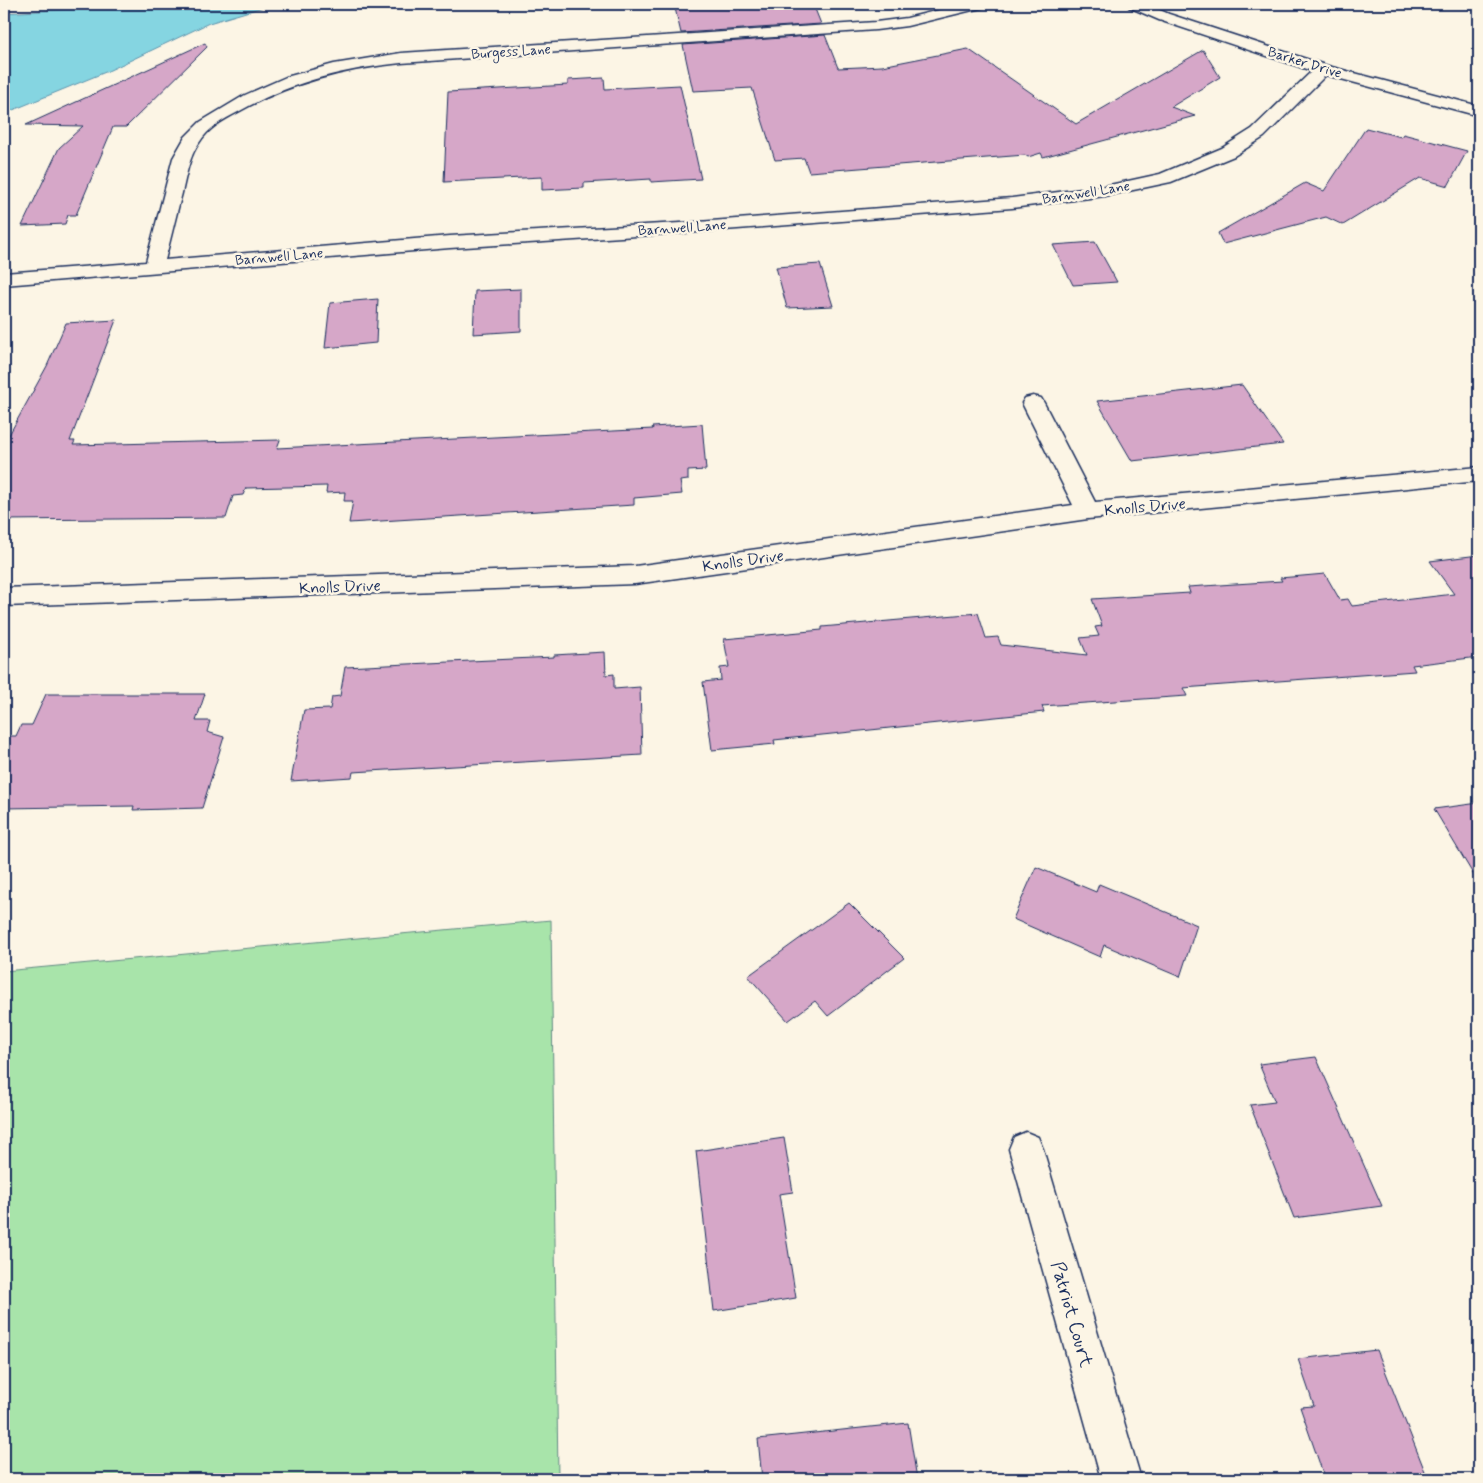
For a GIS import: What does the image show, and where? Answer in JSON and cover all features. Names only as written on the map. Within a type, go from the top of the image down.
[{"type":"street","name":"Burgess Lane","points":[[154,266],[182,158],[190,143],[208,123],[245,101],[279,84],[301,76],[401,58],[876,26],[907,22],[980,4]]},
{"type":"street","name":"Barker Drive","points":[[1134,4],[1164,17],[1323,69],[1479,111]]},
{"type":"street","name":"Barnwell Lane","points":[[4,279],[450,242],[698,227],[1012,203],[1098,192],[1165,178],[1228,152],[1258,133],[1323,69]]},
{"type":"street","points":[[1033,403],[1088,511]]},
{"type":"street","name":"Knolls Drive","points":[[4,597],[635,575],[1088,511],[1479,474]]},
{"type":"street","name":"Patriot Court","points":[[1026,1149],[1121,1479]]},
{"type":"green space","points":[[551,920],[558,1479],[4,1479],[4,971]]},
{"type":"water","points":[[156,4],[273,4],[209,23],[108,71],[8,112],[4,127],[4,13]]},
{"type":"building","points":[[674,4],[813,4],[821,24],[681,33]]},
{"type":"building","points":[[825,35],[838,68],[882,66],[968,49],[1076,124],[1203,50],[1220,77],[1171,107],[1195,116],[1043,157],[1041,153],[1028,157],[1025,155],[809,172],[804,158],[775,160],[752,88],[693,91],[683,45]]},
{"type":"building","points":[[205,43],[207,47],[126,127],[113,127],[76,215],[68,215],[65,224],[22,226],[59,148],[83,126],[26,125]]},
{"type":"building","points":[[604,78],[605,89],[680,85],[701,179],[651,182],[651,179],[584,183],[584,188],[542,190],[542,177],[444,182],[448,92],[568,85],[568,80]]},
{"type":"building","points":[[1366,128],[1401,137],[1403,134],[1467,151],[1448,186],[1420,178],[1343,225],[1326,217],[1223,244],[1218,233],[1305,183],[1324,191]]},
{"type":"building","points":[[1095,242],[1117,282],[1073,285],[1053,245]]},
{"type":"building","points":[[820,264],[833,306],[787,308],[776,267]]},
{"type":"building","points":[[521,289],[521,331],[473,334],[475,291]]},
{"type":"building","points":[[378,299],[376,343],[325,348],[330,303]]},
{"type":"building","points":[[116,320],[70,441],[75,441],[73,445],[280,440],[277,448],[653,429],[652,427],[702,424],[706,470],[688,471],[688,480],[680,481],[682,494],[634,498],[634,505],[349,523],[353,501],[344,501],[345,492],[326,493],[327,486],[246,488],[243,495],[233,496],[226,518],[4,520],[4,444],[47,366],[66,323]]},
{"type":"building","points":[[1242,385],[1283,444],[1132,461],[1097,401]]},
{"type":"building","points":[[1479,555],[1479,657],[1412,665],[1415,671],[1183,688],[1187,696],[1042,706],[1044,712],[774,740],[775,744],[712,750],[703,682],[721,680],[720,668],[729,667],[724,639],[822,630],[822,627],[978,613],[986,638],[998,637],[1001,645],[1087,655],[1080,638],[1099,636],[1095,627],[1102,626],[1092,599],[1190,593],[1188,587],[1282,581],[1280,578],[1325,574],[1340,600],[1348,599],[1352,606],[1454,594],[1430,561]]},
{"type":"building","points":[[605,652],[606,675],[614,674],[614,689],[640,687],[642,755],[353,772],[352,777],[291,781],[304,710],[330,709],[332,697],[340,696],[345,667],[554,657],[554,655]]},
{"type":"building","points":[[46,694],[205,694],[196,721],[210,721],[207,732],[224,737],[202,808],[133,810],[134,806],[4,808],[4,736],[16,736],[21,725],[32,725]]},
{"type":"building","points":[[1479,803],[1479,884],[1434,809]]},
{"type":"building","points":[[1036,867],[1096,892],[1099,884],[1197,925],[1180,977],[1104,945],[1100,957],[1013,919]]},
{"type":"building","points":[[849,903],[904,958],[828,1016],[815,1001],[788,1021],[748,976]]},
{"type":"building","points":[[1316,1057],[1382,1206],[1294,1218],[1250,1105],[1275,1102],[1259,1064]]},
{"type":"building","points":[[784,1138],[793,1192],[779,1194],[796,1298],[714,1311],[696,1151]]},
{"type":"building","points":[[1377,1350],[1428,1479],[1325,1479],[1300,1407],[1314,1406],[1298,1359]]},
{"type":"building","points":[[908,1423],[917,1479],[762,1479],[758,1439]]}]
